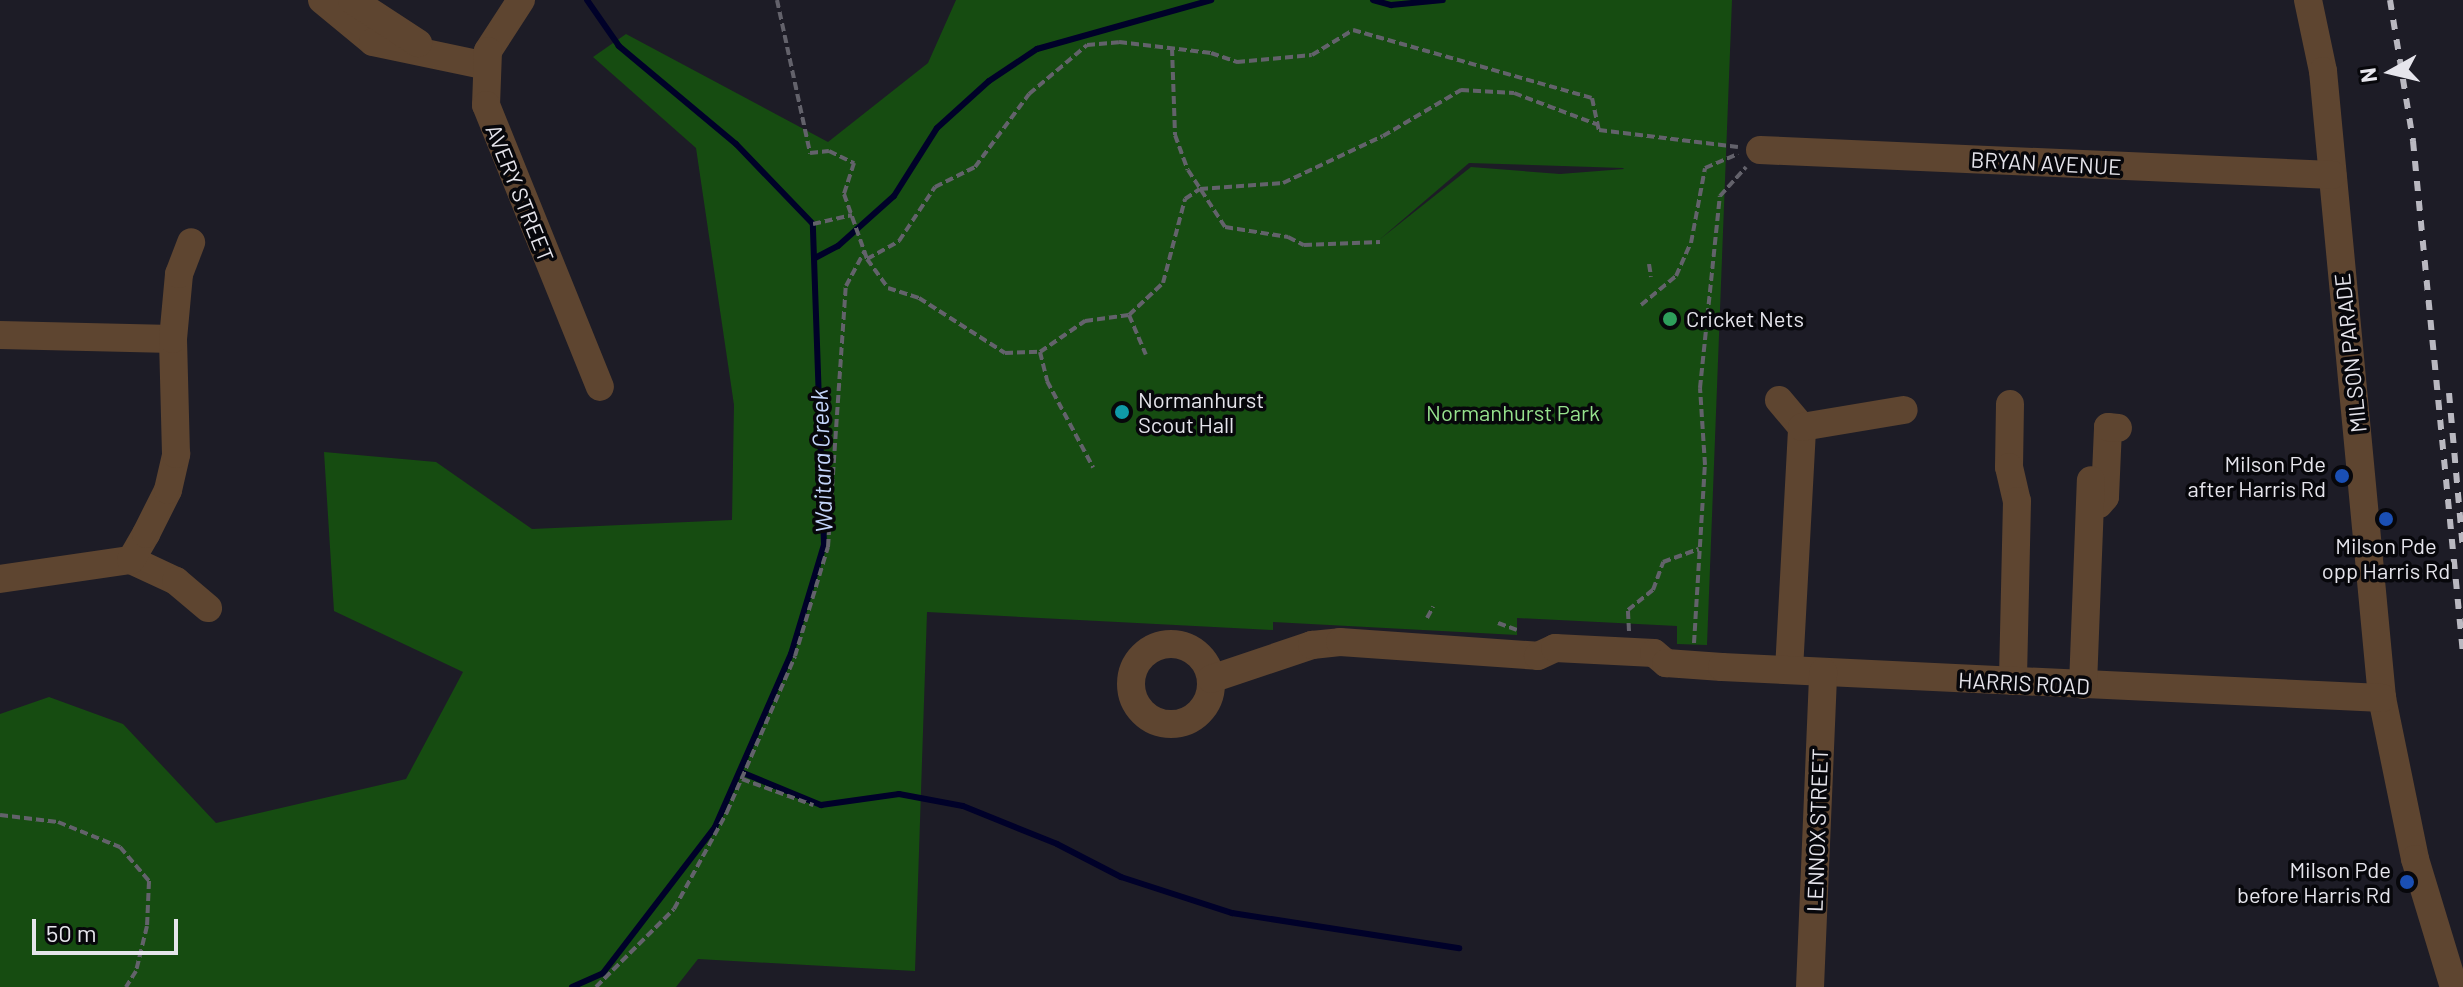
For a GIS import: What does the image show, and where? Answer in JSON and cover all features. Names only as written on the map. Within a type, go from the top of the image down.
[{"type":"street","points":[[322,0],[373,42],[433,52],[487,66]]},
{"type":"street","points":[[352,0],[378,21],[433,52]]},
{"type":"street","name":"AVERY STREET","points":[[521,0],[495,35],[487,66],[490,119],[600,387]]},
{"type":"street","name":"MILSON PARADE","points":[[2308,0],[2323,71],[2382,698],[2415,859],[2454,987]]},
{"type":"street","name":"BRYAN AVENUE","points":[[1760,150],[2332,175]]},
{"type":"street","points":[[131,560],[168,490],[176,454],[173,339],[179,274],[191,242]]},
{"type":"street","points":[[0,335],[173,339]]},
{"type":"street","points":[[1779,400],[1802,427],[1789,670]]},
{"type":"street","points":[[2010,404],[2013,681]]},
{"type":"street","points":[[1802,427],[1904,410]]},
{"type":"street","points":[[2089,518],[2105,497],[2108,427],[2118,428]]},
{"type":"street","points":[[2083,685],[2091,480]]},
{"type":"street","points":[[0,579],[131,560],[176,581],[208,608]]},
{"type":"street","name":"HARRIS ROAD","points":[[1222,675],[1312,645],[1340,642],[1538,656],[1555,666],[1654,670],[1666,663],[2382,698]]},
{"type":"street","name":"HARRIS ROAD","points":[[1538,656],[1555,648],[1654,653],[1666,663]]},
{"type":"street","name":"LENNOX STREET","points":[[1810,987],[1823,672]]},
{"type":"path","points":[[777,0],[810,153],[829,151],[854,163],[844,194],[867,259],[888,288],[919,298],[1005,353],[1040,352],[1085,321],[1129,315],[1163,283],[1185,199],[1200,189],[1283,183],[1383,136],[1461,90],[1514,93],[1597,124]]},
{"type":"path","points":[[867,259],[899,241],[935,187],[975,167],[1029,94],[1087,45],[1119,42],[1172,48],[1237,62],[1312,55],[1353,30],[1592,98],[1599,130],[1760,150]]},
{"type":"path","points":[[1172,48],[1175,135],[1200,189],[1225,227],[1242,233],[1288,237],[1304,245],[1380,242]]},
{"type":"path","points":[[1641,305],[1676,276],[1691,243],[1705,168],[1722,157],[1760,150]]},
{"type":"path","points":[[1694,665],[1705,465],[1700,388],[1720,196],[1760,150]]},
{"type":"path","points":[[813,224],[852,215]]},
{"type":"path","points":[[596,987],[674,909],[742,779],[795,656],[828,547],[846,286],[865,251]]},
{"type":"path","points":[[1649,264],[1651,277]]},
{"type":"path","points":[[1129,315],[1146,355]]},
{"type":"path","points":[[1040,352],[1047,381],[1093,467]]},
{"type":"path","points":[[1632,653],[1628,610],[1653,590],[1663,562],[1699,549]]},
{"type":"path","points":[[1427,618],[1433,607]]},
{"type":"path","points":[[1498,623],[1517,630]]},
{"type":"path","points":[[742,779],[813,805]]},
{"type":"path","points":[[0,815],[58,822],[120,847],[149,881],[147,926],[136,971],[126,987]]},
{"type":"green space","name":"Normanhurst Park","points":[[956,0],[1732,0],[1707,645],[1677,644],[1677,626],[1517,618],[1517,635],[1273,622],[1273,630],[927,612],[915,971],[698,959],[676,987],[0,987],[0,714],[49,697],[123,724],[216,823],[406,779],[463,672],[334,611],[324,452],[436,462],[532,529],[732,520],[734,405],[696,148],[593,57],[626,34],[828,142],[928,63]],"holes":[[[1469,163],[1623,168],[1560,174],[1471,167],[1379,240]]]},
{"type":"waterway","name":"Waitara Creek","points":[[572,987],[603,973],[715,827],[791,654],[824,545],[813,224],[736,144],[619,46],[587,0]]},
{"type":"waterway","points":[[815,258],[838,246],[894,196],[937,128],[989,81],[1037,49],[1211,0]]},
{"type":"waterway","points":[[1373,0],[1391,5],[1443,0]]},
{"type":"waterway","points":[[741,772],[821,805],[899,794],[963,806],[1057,844],[1121,877],[1232,913],[1459,948]]},
{"type":"railway","points":[[2390,0],[2413,141],[2463,654]]},
{"type":"railway","points":[[2449,393],[2463,549]]},
{"type":"place","name":"Cricket Nets","points":[[1670,319]]},
{"type":"place","name":"Normanhurst Scout Hall","points":[[1122,412]]},
{"type":"place","name":"Milson Pde after Harris Rd","points":[[2342,476]]},
{"type":"place","name":"Milson Pde opp Harris Rd","points":[[2386,519]]},
{"type":"place","name":"Milson Pde before Harris Rd","points":[[2407,882]]}]
